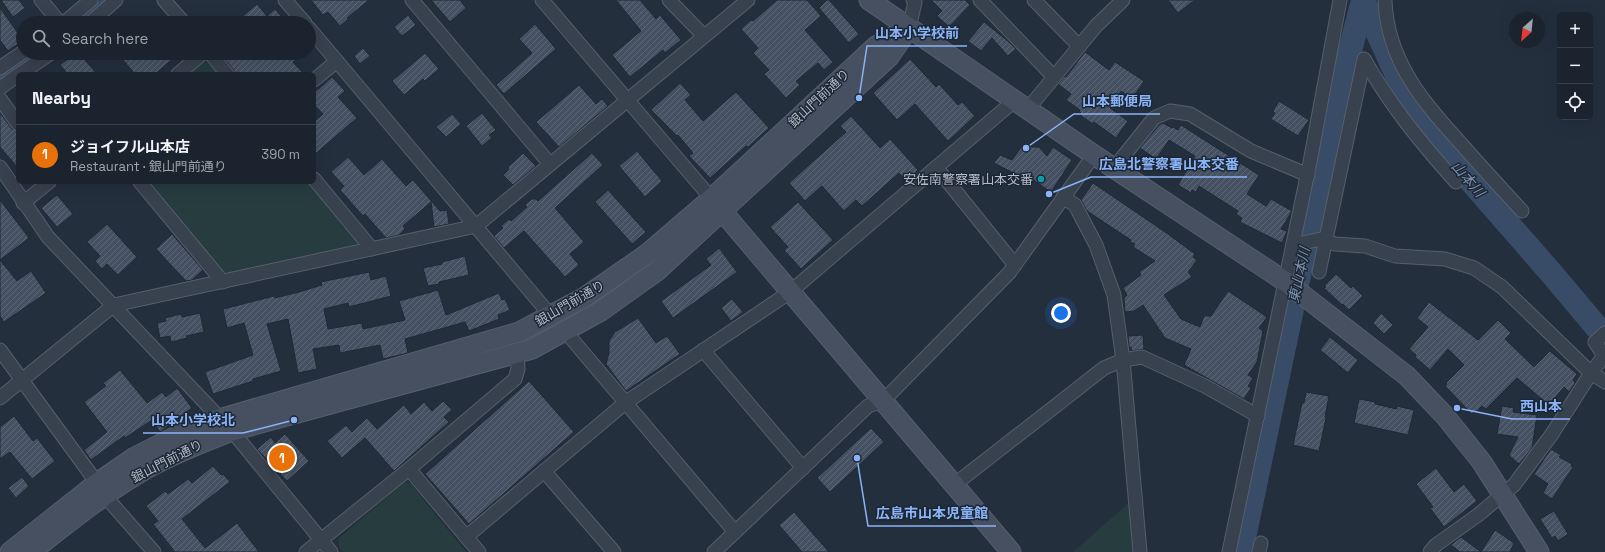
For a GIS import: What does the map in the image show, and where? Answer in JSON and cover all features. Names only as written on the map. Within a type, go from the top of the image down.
[{"type":"street","points":[[40,0],[54,16]]},
{"type":"street","points":[[72,16],[91,0]]},
{"type":"street","points":[[98,16],[116,0]]},
{"type":"street","points":[[164,0],[178,16]]},
{"type":"street","points":[[285,0],[298,16]]},
{"type":"street","points":[[412,0],[550,164]]},
{"type":"street","points":[[542,0],[1011,552]]},
{"type":"street","points":[[669,0],[704,36]]},
{"type":"street","points":[[0,398],[114,305],[476,226],[748,0]]},
{"type":"street","points":[[869,0],[1094,155],[1288,284],[1407,376],[1449,421],[1481,461],[1539,552]]},
{"type":"street","points":[[909,28],[914,2],[913,0]]},
{"type":"street","points":[[980,0],[1054,77]]},
{"type":"street","points":[[1034,0],[1080,46]]},
{"type":"street","points":[[466,537],[625,403],[790,292],[936,168],[1021,105],[1054,77],[1096,26],[1123,0]]},
{"type":"street","points":[[1230,552],[1258,416],[1288,284],[1293,246],[1308,175],[1340,0]]},
{"type":"street","points":[[1385,0],[1386,13],[1397,57],[1419,95],[1522,211]]},
{"type":"street","name":"銀山門前通り","points":[[31,552],[101,490],[135,457],[184,432],[226,425],[532,349],[601,311],[657,271],[716,205],[876,46],[909,28]]},
{"type":"street","points":[[316,37],[551,316]]},
{"type":"street","points":[[2,63],[16,56]]},
{"type":"street","points":[[1319,272],[1324,240],[1364,59],[1380,88],[1418,140],[1456,182]]},
{"type":"street","points":[[23,72],[41,60]]},
{"type":"street","points":[[180,72],[195,60]]},
{"type":"street","points":[[216,60],[225,72]]},
{"type":"street","points":[[316,78],[336,61]]},
{"type":"street","points":[[0,88],[16,77]]},
{"type":"street","points":[[0,99],[16,121]]},
{"type":"street","points":[[1114,168],[1154,118],[1170,111],[1190,114],[1251,151],[1308,175]]},
{"type":"street","points":[[714,552],[868,406],[883,401],[1009,273],[1094,155]]},
{"type":"street","points":[[0,167],[48,237],[226,425],[331,552]]},
{"type":"street","points":[[936,168],[1015,265]]},
{"type":"street","points":[[316,181],[372,249]]},
{"type":"street","points":[[24,203],[47,184]]},
{"type":"street","points":[[142,184],[223,282]]},
{"type":"street","points":[[1063,198],[1075,205],[1096,245],[1114,295],[1123,360],[1140,552]]},
{"type":"street","name":"銀山門前通り","points":[[226,425],[519,332],[586,297],[716,205]]},
{"type":"street","points":[[1293,246],[1324,240],[1335,244],[1365,246],[1395,256],[1445,259],[1474,268],[1502,287],[1591,373],[1605,382]]},
{"type":"street","points":[[565,331],[735,532]]},
{"type":"street","points":[[1430,552],[1436,545],[1514,485],[1552,434],[1591,373],[1604,356],[1595,342],[1601,336]]},
{"type":"street","points":[[0,350],[101,490],[154,552]]},
{"type":"street","points":[[703,350],[803,468]]},
{"type":"street","points":[[306,552],[515,379],[518,369],[517,353]]},
{"type":"street","points":[[954,485],[1104,368],[1123,360],[1142,357],[1205,386],[1258,416]]},
{"type":"street","points":[[409,468],[479,552]]},
{"type":"street","points":[[544,471],[614,552]]},
{"type":"street","name":"銀山門前通り","points":[[10,552],[101,490]]},
{"type":"green space","points":[[201,62],[207,62],[215,72],[188,72]]},
{"type":"green space","points":[[148,184],[310,184],[358,241],[356,247],[228,274],[220,269]]},
{"type":"green space","points":[[405,482],[410,483],[466,552],[343,552],[339,547],[338,539]]},
{"type":"green space","points":[[1130,502],[1133,552],[1073,552]]},
{"type":"building","points":[[1,0],[19,0],[25,8],[13,17]]},
{"type":"building","points":[[311,0],[369,0],[347,18],[348,19],[340,26],[328,12],[323,15]]},
{"type":"building","points":[[431,0],[460,0],[466,8],[450,22]]},
{"type":"building","points":[[616,0],[640,0],[656,19],[660,15],[681,40],[665,53],[663,50],[630,77],[612,55],[641,31]]},
{"type":"building","points":[[777,0],[807,0],[821,16],[805,30],[833,62],[824,70],[818,63],[796,81],[800,85],[786,98],[764,74],[769,70],[753,53],[758,48],[741,29],[751,20],[753,21]]},
{"type":"building","points":[[827,0],[829,0],[859,34],[849,43],[819,8]]},
{"type":"building","points":[[931,0],[965,0],[970,5],[949,27],[937,16],[942,11]]},
{"type":"building","points":[[1168,0],[1195,0],[1178,13]]},
{"type":"building","points":[[257,4],[267,16],[243,16]]},
{"type":"building","points":[[0,8],[16,30],[16,45],[8,51],[0,40]]},
{"type":"building","points":[[275,9],[281,16],[267,16]]},
{"type":"building","points":[[408,15],[416,25],[402,36],[394,27]]},
{"type":"building","points":[[984,22],[1016,49],[1008,56],[992,38],[981,51],[968,41]]},
{"type":"building","points":[[535,24],[556,49],[504,94],[496,85],[532,53],[519,39]]},
{"type":"building","points":[[363,48],[370,56],[360,64],[354,56]]},
{"type":"building","points":[[1085,52],[1109,70],[1115,62],[1144,81],[1132,99],[1121,91],[1110,108],[1128,121],[1116,138],[1094,122],[1093,124],[1080,115],[1080,110],[1066,100],[1071,94],[1058,84],[1065,76],[1066,77]]},
{"type":"building","points":[[425,53],[439,69],[425,81],[423,79],[404,95],[392,81]]},
{"type":"building","points":[[910,59],[936,87],[939,84],[958,105],[962,102],[975,116],[948,141],[915,104],[897,120],[873,93]]},
{"type":"building","points":[[66,60],[85,60],[95,72],[66,72],[60,65]]},
{"type":"building","points":[[123,60],[172,60],[157,72],[133,72]]},
{"type":"building","points":[[226,60],[295,60],[293,62],[302,72],[234,72]]},
{"type":"building","points":[[332,77],[345,91],[338,97],[357,118],[316,153],[316,120],[323,114],[316,107],[316,91]]},
{"type":"building","points":[[680,83],[691,95],[685,100],[703,121],[736,92],[769,128],[710,178],[689,156],[693,153],[678,135],[677,136],[651,110]]},
{"type":"building","points":[[579,85],[596,104],[602,99],[608,106],[559,147],[536,122]]},
{"type":"building","points":[[1279,101],[1309,120],[1298,136],[1271,119],[1275,113],[1273,111]]},
{"type":"building","points":[[0,113],[12,129],[16,131],[16,166],[0,147]]},
{"type":"building","points":[[482,113],[496,130],[489,135],[492,138],[482,146],[466,126]]},
{"type":"building","points":[[452,114],[461,124],[446,137],[436,127]]},
{"type":"building","points":[[851,116],[880,148],[890,139],[918,170],[906,181],[899,173],[862,206],[856,200],[844,211],[822,186],[805,201],[789,183],[846,132],[840,126]]},
{"type":"building","points":[[1163,123],[1178,130],[1181,125],[1259,175],[1247,194],[1266,206],[1271,199],[1292,211],[1281,229],[1287,231],[1282,243],[1240,222],[1242,218],[1236,214],[1238,211],[1199,186],[1196,192],[1192,190],[1191,193],[1178,185],[1195,156],[1169,140],[1156,159],[1140,148],[1159,125]]},
{"type":"building","points":[[1025,142],[1032,147],[1039,147],[1047,156],[1053,147],[1072,160],[1051,192],[1026,175],[1023,178],[994,163],[1000,155],[1012,160]]},
{"type":"building","points":[[637,151],[662,181],[645,197],[619,166]]},
{"type":"building","points":[[523,153],[536,166],[513,185],[503,175],[509,169],[508,167]]},
{"type":"building","points":[[592,153],[603,165],[555,208],[584,242],[570,254],[579,265],[565,277],[524,231],[504,248],[494,236],[503,228],[501,226],[509,219],[511,221],[527,207],[525,205],[532,199],[536,199],[538,201]]},
{"type":"building","points":[[348,157],[364,175],[382,159],[406,186],[413,180],[440,211],[447,210],[449,224],[434,227],[431,202],[403,226],[405,229],[399,235],[386,238],[365,214],[363,216],[340,190],[344,186],[331,172]]},
{"type":"building","points":[[1093,183],[1195,254],[1193,257],[1197,260],[1188,272],[1192,277],[1164,295],[1181,319],[1200,327],[1204,316],[1211,316],[1228,291],[1267,317],[1259,328],[1263,331],[1257,362],[1248,375],[1253,378],[1248,386],[1251,388],[1244,399],[1184,365],[1191,349],[1165,338],[1143,305],[1134,311],[1125,312],[1124,298],[1127,295],[1123,288],[1141,275],[1139,272],[1155,261],[1133,247],[1135,244],[1130,242],[1131,240],[1087,211],[1081,200]]},
{"type":"building","points":[[608,190],[646,232],[632,244],[595,202]]},
{"type":"building","points":[[57,195],[73,214],[57,227],[41,208]]},
{"type":"building","points":[[0,200],[29,238],[0,260]]},
{"type":"building","points":[[798,202],[833,240],[801,269],[784,250],[788,247],[770,227]]},
{"type":"building","points":[[107,224],[137,257],[118,275],[107,264],[102,269],[95,261],[100,256],[87,242]]},
{"type":"building","points":[[172,234],[203,270],[192,280],[186,281],[156,249]]},
{"type":"building","points":[[719,248],[737,272],[673,318],[661,301],[711,265],[706,259]]},
{"type":"building","points":[[465,256],[469,275],[428,286],[423,268],[442,264],[442,262]]},
{"type":"building","points":[[0,260],[17,281],[31,271],[46,293],[4,322],[0,316]]},
{"type":"building","points":[[369,272],[371,280],[386,276],[391,296],[349,307],[348,303],[324,309],[328,329],[362,323],[363,329],[405,320],[399,301],[438,290],[446,315],[499,293],[502,300],[505,299],[510,310],[498,315],[499,319],[469,331],[465,322],[405,339],[408,353],[383,359],[380,345],[340,353],[339,345],[313,349],[317,369],[298,373],[288,319],[267,324],[281,371],[253,379],[253,381],[213,394],[205,372],[253,355],[244,323],[227,328],[223,309],[274,296],[275,298],[299,292],[322,285],[321,282]]},
{"type":"building","points":[[1336,274],[1351,288],[1353,286],[1363,296],[1349,310],[1324,288],[1326,287],[1324,286]]},
{"type":"building","points":[[732,299],[743,312],[731,321],[721,308]]},
{"type":"building","points":[[1429,302],[1478,340],[1498,320],[1511,333],[1505,339],[1534,367],[1550,351],[1577,374],[1573,380],[1575,383],[1569,392],[1564,387],[1549,405],[1517,378],[1486,409],[1482,406],[1472,414],[1445,386],[1447,384],[1446,383],[1464,365],[1448,349],[1430,370],[1415,357],[1416,355],[1409,349],[1428,327],[1417,318]]},
{"type":"building","points":[[200,313],[204,332],[186,336],[187,338],[171,342],[170,336],[160,338],[157,323],[166,321],[165,318],[181,314],[182,317]]},
{"type":"building","points":[[1381,313],[1393,325],[1384,334],[1373,323]]},
{"type":"building","points":[[638,318],[656,343],[667,336],[680,354],[626,391],[606,364],[609,353],[609,341],[615,332]]},
{"type":"building","points":[[1143,335],[1144,349],[1132,351],[1131,347],[1129,347],[1128,336]]},
{"type":"building","points":[[1330,337],[1358,360],[1348,373],[1320,350]]},
{"type":"building","points":[[120,370],[147,403],[162,392],[166,397],[177,388],[192,408],[160,432],[152,420],[125,438],[124,436],[91,460],[84,450],[107,432],[84,402],[106,386],[103,383]]},
{"type":"building","points":[[529,381],[574,432],[469,524],[425,474]]},
{"type":"building","points":[[1306,392],[1329,396],[1319,451],[1293,445],[1302,403],[1304,403]]},
{"type":"building","points":[[1359,399],[1397,409],[1397,406],[1414,410],[1408,435],[1354,423]]},
{"type":"building","points":[[443,401],[452,410],[444,417],[449,422],[394,471],[365,438],[342,458],[327,441],[346,425],[352,432],[367,418],[377,429],[404,405],[411,414],[424,402],[432,411]]},
{"type":"building","points":[[1502,406],[1514,408],[1513,412],[1537,415],[1532,448],[1519,464],[1509,455],[1518,437],[1497,434]]},
{"type":"building","points":[[14,416],[33,441],[37,438],[55,461],[32,479],[10,452],[0,459],[0,427]]},
{"type":"building","points":[[871,428],[884,442],[830,492],[817,478]]},
{"type":"building","points":[[285,434],[309,461],[287,481],[257,449],[271,437],[275,443]]},
{"type":"building","points":[[1551,449],[1561,455],[1559,457],[1572,464],[1571,466],[1573,467],[1552,499],[1543,493],[1548,484],[1534,474]]},
{"type":"building","points":[[213,466],[230,482],[182,519],[205,548],[237,523],[259,552],[175,552],[153,524],[158,521],[146,506],[165,491],[168,494],[188,479],[192,483]]},
{"type":"building","points":[[1436,468],[1454,492],[1464,484],[1477,501],[1444,527],[1430,508],[1433,507],[1416,484]]},
{"type":"building","points":[[22,477],[29,486],[16,498],[8,488]]},
{"type":"building","points":[[1554,511],[1568,534],[1558,541],[1555,536],[1552,538],[1540,519]]},
{"type":"building","points":[[794,512],[829,552],[802,552],[779,525]]},
{"type":"building","points":[[1495,530],[1514,543],[1510,552],[1481,552]]},
{"type":"building","points":[[1461,537],[1481,552],[1460,552],[1451,545]]},
{"type":"waterway","points":[[84,16],[103,0]]},
{"type":"waterway","name":"山本川","points":[[1363,0],[1416,118],[1605,337]]},
{"type":"waterway","name":"東山本川","points":[[1241,552],[1329,133],[1363,0]]},
{"type":"waterway","points":[[0,78],[25,60]]},
{"type":"place","name":"山本小学校前","points":[[859,98]]},
{"type":"place","name":"山本郵便局","points":[[1026,148]]},
{"type":"place","name":"安佐南警察署山本交番","points":[[1041,179]]},
{"type":"place","name":"広島北警察署山本交番","points":[[1049,194]]},
{"type":"place","name":"西山本","points":[[1457,408]]},
{"type":"place","name":"山本小学校北","points":[[294,420]]},
{"type":"place","name":"ジョイフル山本店","points":[[282,458]]},
{"type":"place","name":"広島市山本児童館","points":[[857,458]]}]
